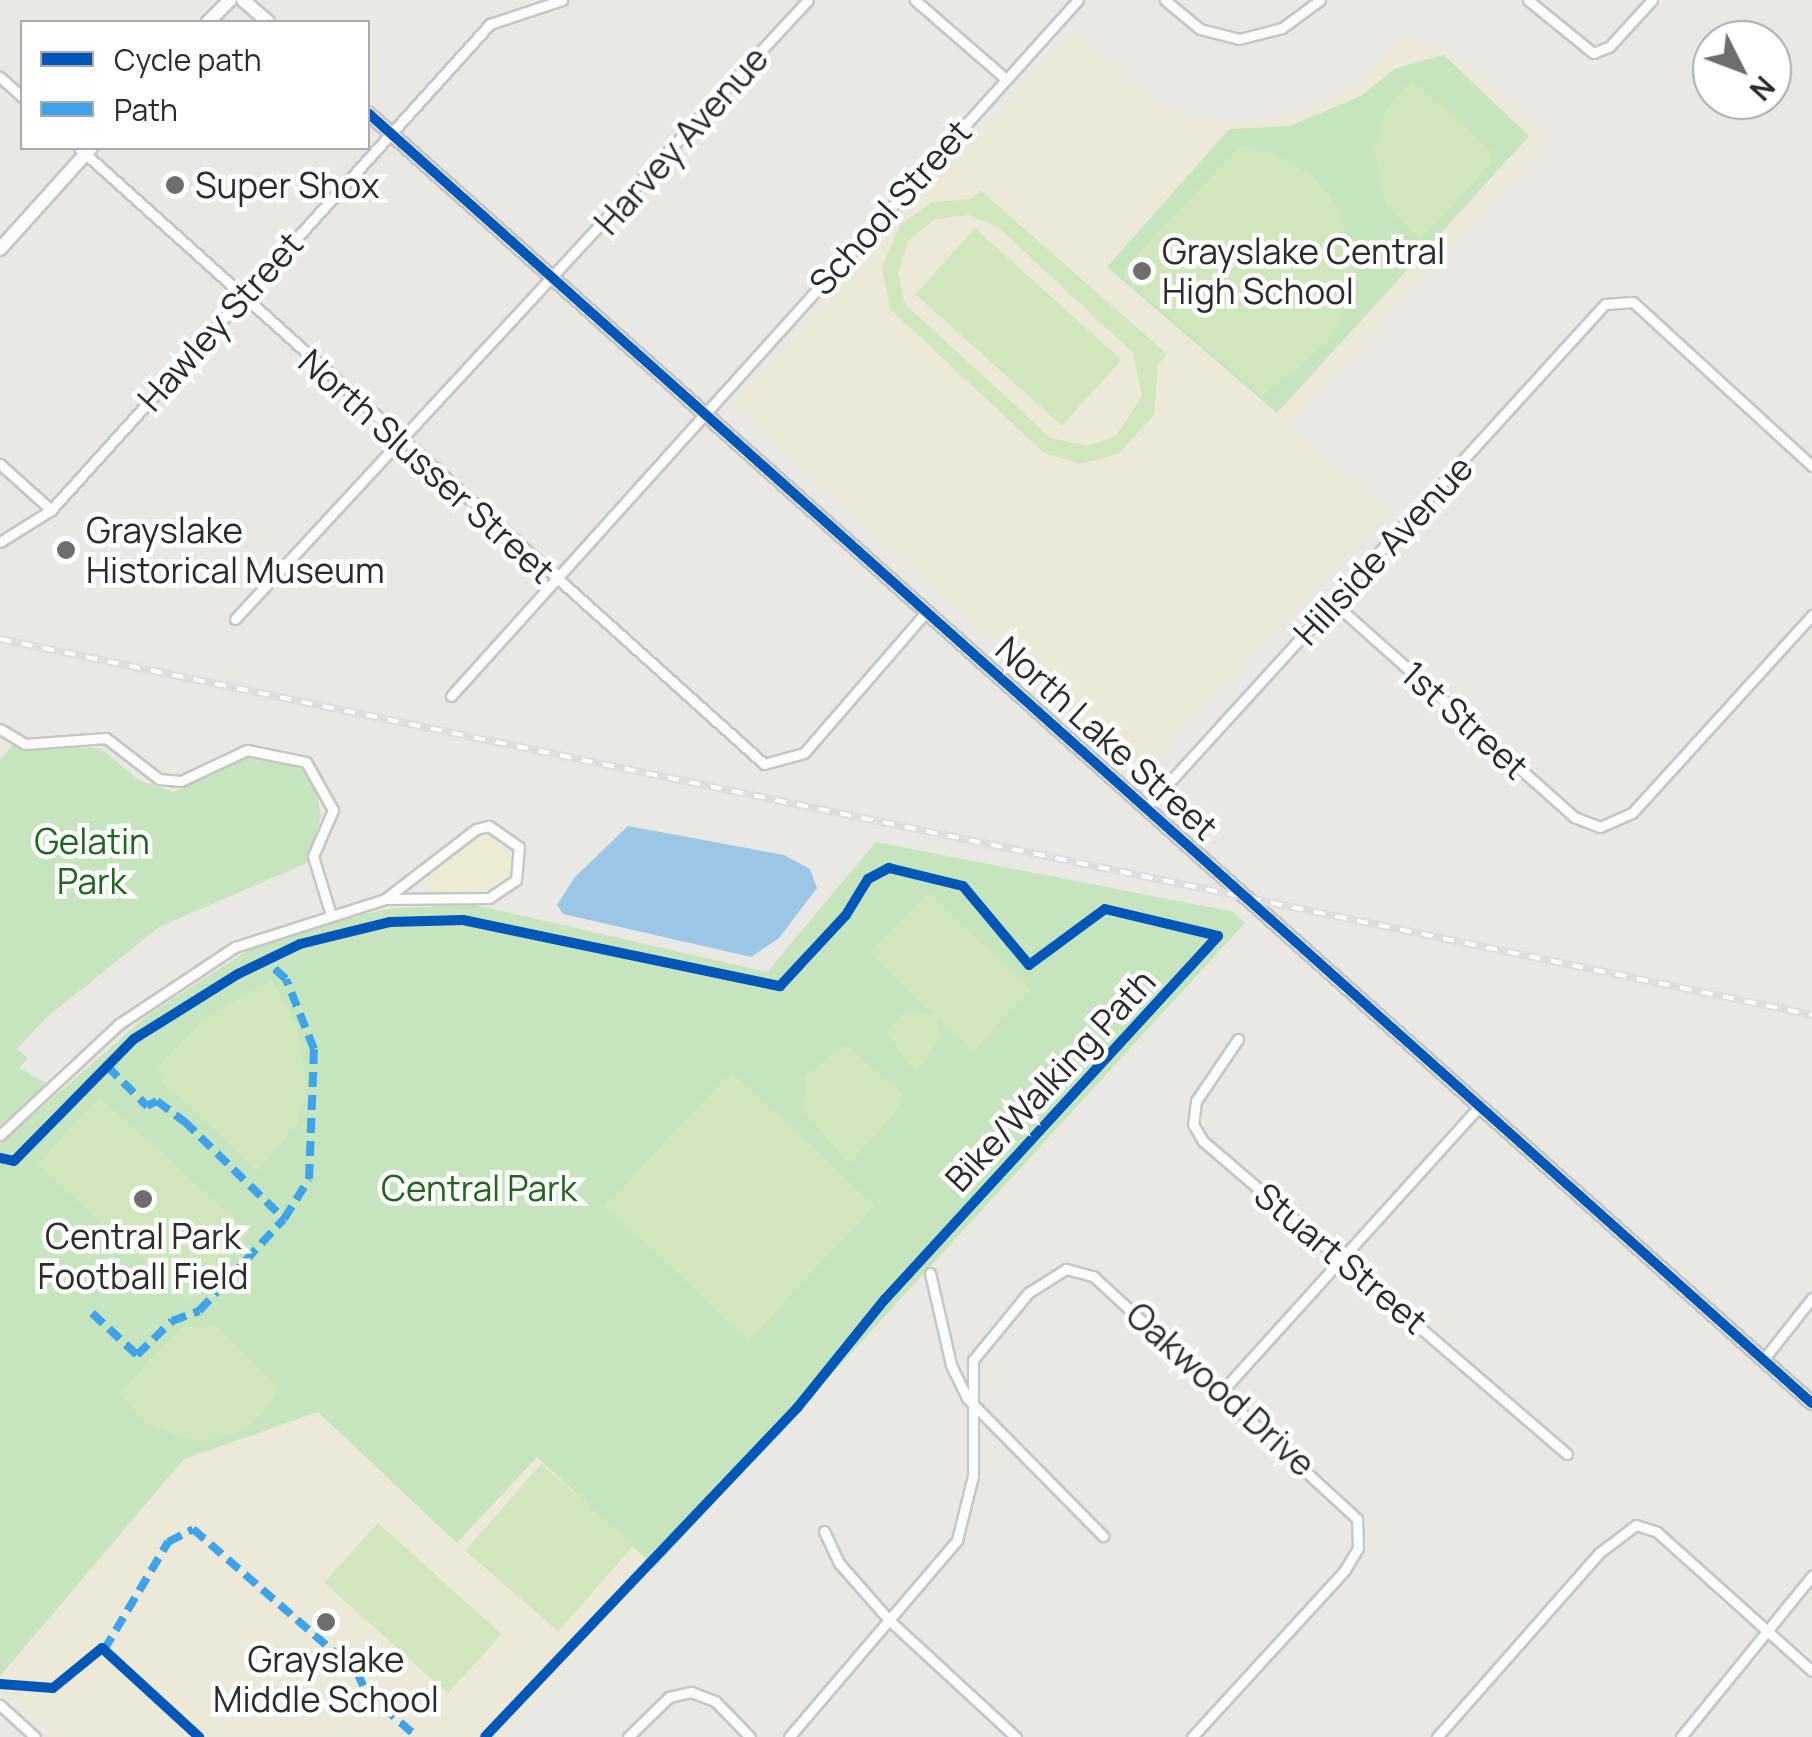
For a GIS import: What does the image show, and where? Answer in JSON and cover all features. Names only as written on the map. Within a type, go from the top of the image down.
[{"type":"street","points":[[210,20],[230,0]]},
{"type":"street","points":[[243,0],[266,20]]},
{"type":"street","name":"Hawley Street","points":[[0,542],[50,510],[389,132],[498,17],[562,0]]},
{"type":"street","name":"Harvey Avenue","points":[[235,620],[808,0]]},
{"type":"street","points":[[915,0],[1006,80]]},
{"type":"street","name":"School Street","points":[[451,696],[1078,0]]},
{"type":"street","points":[[1165,0],[1200,29],[1239,39],[1282,28],[1320,0]]},
{"type":"street","points":[[1528,0],[1584,50],[1600,52],[1652,0]]},
{"type":"street","points":[[0,77],[20,95]]},
{"type":"street","name":"North Lake Street","points":[[370,115],[1812,1403]]},
{"type":"street","points":[[0,248],[85,150]]},
{"type":"street","name":"North Slusser Street","points":[[85,150],[241,299],[746,754],[776,766],[804,752],[926,612]]},
{"type":"street","name":"Hillside Avenue","points":[[1144,809],[1604,304],[1624,298],[1812,466]]},
{"type":"street","points":[[0,464],[50,510]]},
{"type":"street","name":"1st Street","points":[[1334,603],[1574,817],[1600,828],[1632,813],[1812,614]]},
{"type":"street","points":[[0,729],[25,744],[106,738],[158,779],[181,781],[247,750],[306,762],[333,810],[313,856],[330,912]]},
{"type":"street","points":[[0,1134],[97,1042],[172,986],[235,947],[330,912],[385,899],[489,898],[516,880],[519,847],[490,826],[476,829],[385,899]]},
{"type":"street","name":"Stuart Street","points":[[1238,1039],[1196,1101],[1193,1124],[1225,1162],[1346,1257],[1567,1454]]},
{"type":"street","points":[[1224,1389],[1480,1106]]},
{"type":"street","name":"Oakwood Drive","points":[[968,1398],[973,1360],[1028,1293],[1066,1269],[1093,1276],[1345,1500],[1359,1529],[1345,1570],[1192,1737]]},
{"type":"street","points":[[930,1272],[951,1365],[968,1398],[1103,1536]]},
{"type":"street","points":[[1763,1360],[1812,1298]]},
{"type":"street","points":[[788,1737],[957,1540],[969,1508],[968,1398]]},
{"type":"street","points":[[1437,1737],[1599,1553],[1636,1525],[1657,1532],[1812,1671]]},
{"type":"street","points":[[824,1531],[840,1563],[889,1620],[1016,1737]]},
{"type":"street","points":[[1681,1737],[1812,1576]]},
{"type":"street","points":[[628,1737],[668,1697],[691,1692],[715,1701],[750,1737]]},
{"type":"street","points":[[0,1705],[35,1737]]},
{"type":"shaded area","name":"Grayslake Central High School","points":[[1074,29],[1161,107],[1212,122],[1281,119],[1354,88],[1402,38],[1450,51],[1553,137],[1288,426],[1389,510],[1140,775],[732,406]]},
{"type":"shaded area","name":"Grayslake Middle School","points":[[318,1412],[456,1543],[537,1457],[655,1567],[503,1737],[53,1737],[0,1686],[0,1676],[184,1459]]},
{"type":"green space","points":[[1444,55],[1529,136],[1277,413],[1107,267],[1229,129],[1290,126],[1361,96],[1396,68]]},
{"type":"green space","points":[[1411,79],[1491,151],[1491,163],[1420,241],[1385,204],[1374,148],[1386,110]]},
{"type":"green space","points":[[1239,146],[1271,152],[1313,176],[1339,209],[1355,268],[1334,337],[1262,397],[1125,279],[1125,268]]},
{"type":"green space","points":[[980,190],[1167,354],[1158,364],[1154,415],[1118,454],[1080,464],[1044,453],[890,309],[882,267],[900,225],[932,202],[972,199]],"holes":[[[969,215],[999,228],[1133,353],[1142,396],[1116,436],[1087,446],[1051,438],[905,304],[898,273],[908,241],[935,219]]]},
{"type":"green space","points":[[975,228],[1121,360],[1062,426],[915,294]]},
{"type":"green space","name":"Gelatin Park","points":[[13,745],[100,748],[139,780],[174,792],[240,757],[295,764],[314,780],[321,816],[307,863],[159,927],[47,1017],[17,1049],[28,1059],[19,1068],[50,1085],[0,1125],[0,760]]},
{"type":"green space","name":"Central Park","points":[[876,842],[1234,912],[1245,923],[655,1567],[537,1457],[457,1543],[318,1412],[184,1459],[0,1676],[0,1144],[148,1015],[247,951],[307,927],[393,908],[475,905],[767,972]]},
{"type":"green space","points":[[929,892],[1031,990],[973,1051],[938,1019],[941,1037],[916,1074],[886,1033],[905,1011],[933,1014],[870,953]]},
{"type":"green space","points":[[272,979],[298,1029],[307,1089],[297,1124],[258,1171],[162,1082],[158,1066],[204,1019]]},
{"type":"green space","points":[[845,1044],[901,1092],[902,1104],[850,1164],[804,1113],[805,1076]]},
{"type":"green space","points":[[731,1071],[875,1205],[749,1341],[605,1206]]},
{"type":"green space","name":"Central Park Football Field","points":[[99,1096],[251,1233],[188,1302],[37,1165]]},
{"type":"green space","points":[[216,1325],[279,1388],[263,1414],[239,1432],[197,1442],[144,1423],[120,1393],[180,1328]]},
{"type":"green space","points":[[541,1464],[634,1545],[558,1631],[466,1551]]},
{"type":"green space","points":[[378,1523],[501,1634],[448,1694],[324,1582]]},
{"type":"sand","points":[[488,835],[514,862],[502,886],[434,894],[423,877],[437,861]]},
{"type":"water","points":[[628,826],[784,855],[810,869],[817,888],[779,938],[751,957],[563,914],[557,905],[575,877]]},
{"type":"railway","points":[[0,639],[1812,1015]]},
{"type":"marked path","points":[[107,1066],[147,1106],[157,1101],[184,1121],[284,1219],[309,1179],[314,1049],[286,979],[264,959]]},
{"type":"marked path","points":[[92,1313],[137,1355],[172,1321],[199,1311],[284,1219]]},
{"type":"marked path","points":[[104,1650],[168,1542],[193,1529],[357,1672],[366,1692],[417,1737]]},
{"type":"cycle path","points":[[370,115],[1812,1403]]},
{"type":"cycle path","name":"Bike/Walking Path","points":[[0,1158],[14,1161],[134,1039],[238,974],[300,944],[390,922],[463,920],[780,986],[846,915],[868,879],[889,868],[963,886],[1029,965],[1105,909],[1218,936],[885,1299],[797,1408],[485,1737]]},
{"type":"cycle path","points":[[0,1684],[53,1688],[102,1648],[199,1737]]},
{"type":"place","name":"Super Shox","points":[[175,185]]},
{"type":"place","name":"Grayslake Central High School","points":[[1142,271]]},
{"type":"place","name":"Grayslake Historical Museum","points":[[66,550]]},
{"type":"place","name":"Central Park Football Field","points":[[143,1199]]},
{"type":"place","name":"Grayslake Middle School","points":[[326,1622]]}]
